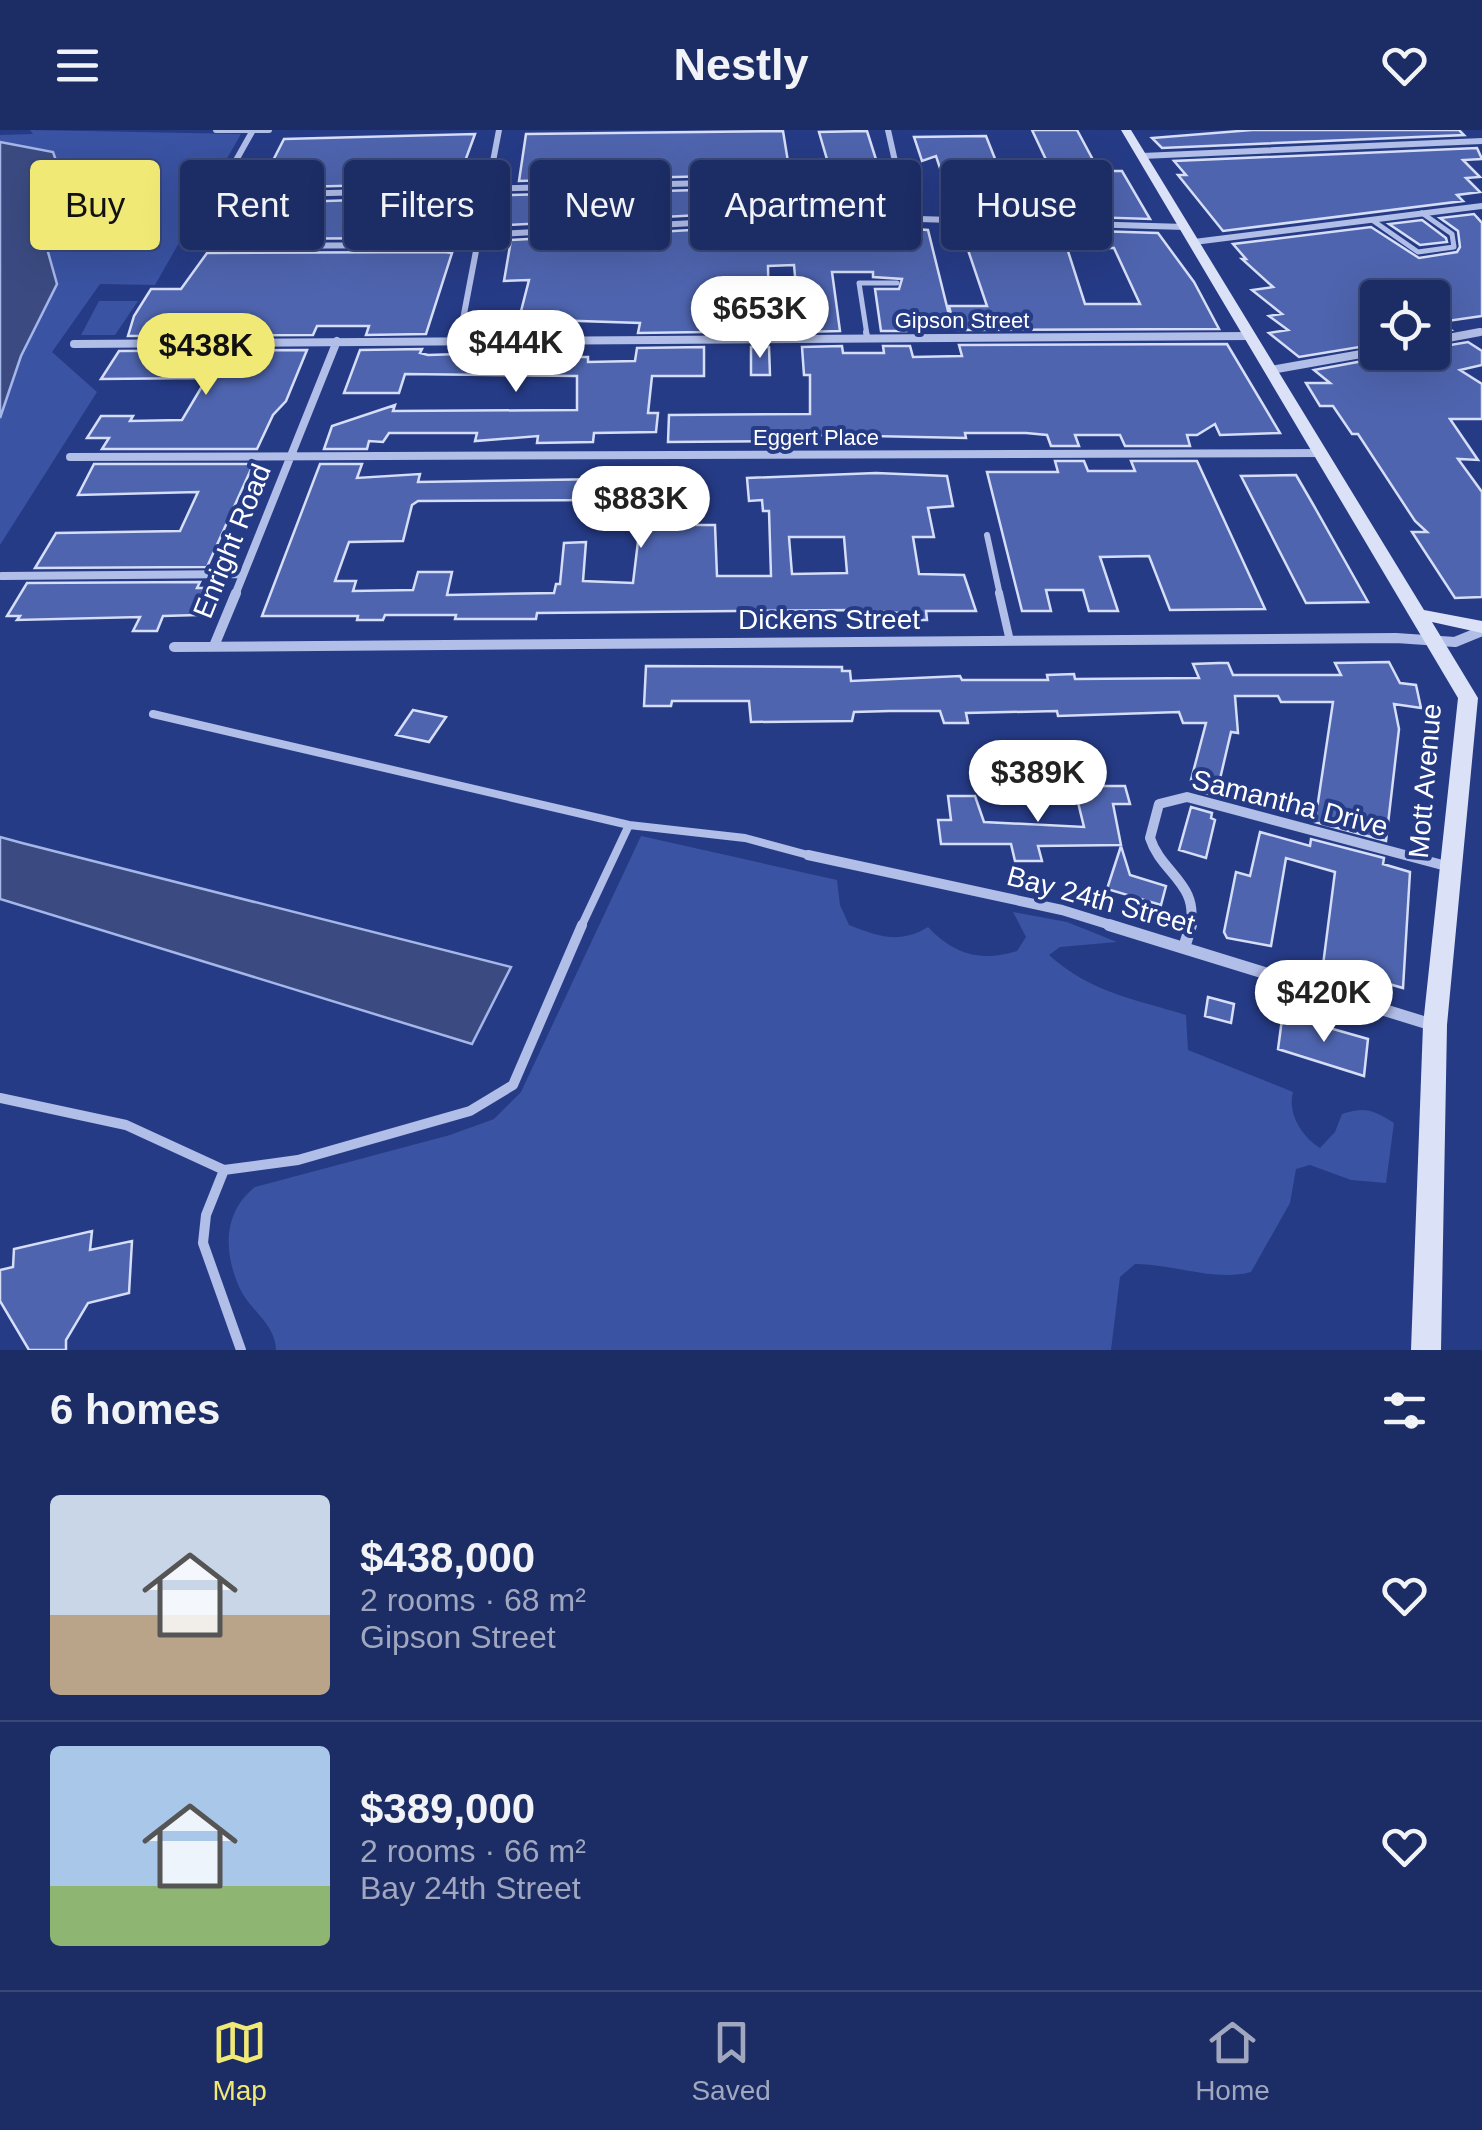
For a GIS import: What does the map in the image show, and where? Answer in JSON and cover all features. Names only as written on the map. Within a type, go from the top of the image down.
[{"type":"street","points":[[216,130],[269,130]]},
{"type":"street","points":[[235,160],[253,130]]},
{"type":"street","points":[[492,160],[499,130]]},
{"type":"street","points":[[888,130],[895,160]]},
{"type":"street","name":"Mott Avenue","points":[[1126,130],[1475,705],[1474,750],[1450,867],[1435,1025],[1426,1350]]},
{"type":"street","points":[[1470,130],[1482,141]]},
{"type":"street","points":[[1142,156],[1482,141]]},
{"type":"street","points":[[510,187],[690,183]]},
{"type":"street","points":[[1194,242],[1482,206]]},
{"type":"street","points":[[1470,207],[1480,216]]},
{"type":"street","points":[[921,219],[1185,227]]},
{"type":"street","points":[[510,233],[690,223]]},
{"type":"street","points":[[459,340],[477,250]]},
{"type":"street","points":[[1450,338],[1482,332]]},
{"type":"street","name":"Gipson Street","points":[[74,344],[1250,336]]},
{"type":"street","name":"Enright Road","points":[[214,646],[337,341]]},
{"type":"street","points":[[1271,370],[1360,354]]},
{"type":"street","name":"Eggert Place","points":[[70,457],[1321,452]]},
{"type":"street","points":[[2,576],[242,574]]},
{"type":"street","points":[[1418,614],[1482,629]]},
{"type":"street","name":"Dickens Street","points":[[174,647],[1456,642],[1482,629]]},
{"type":"street","name":"Samantha Drive","points":[[1184,948],[1194,907],[1190,895],[1159,860],[1149,832],[1158,804],[1174,798],[1212,802],[1450,867]]},
{"type":"street","name":"Bay 24th Street","points":[[808,855],[1062,910],[1435,1025]]},
{"type":"lane","points":[[1372,220],[1418,252],[1454,247],[1452,234],[1422,213]]},
{"type":"lane","points":[[867,338],[859,283],[897,282]]},
{"type":"lane","points":[[986,535],[1010,641]]},
{"type":"lane","points":[[153,714],[630,825],[745,838],[808,855]]},
{"type":"lane","points":[[0,1098],[126,1125],[224,1170],[298,1160],[470,1111],[514,1086],[604,874],[630,825]]},
{"type":"lane","points":[[224,1170],[202,1231],[207,1260],[227,1299],[241,1350]]},
{"type":"shaded area","points":[[30,130],[241,134],[226,160],[180,160],[180,241],[155,285],[100,284],[52,352],[97,392],[0,545],[0,249],[30,216],[30,250],[160,250],[160,160],[56,160],[53,152],[0,142],[0,135],[33,134]]},
{"type":"shaded area","points":[[0,142],[53,152],[56,160],[30,160],[30,250],[48,250],[57,284],[21,356],[0,418]]},
{"type":"shaded area","points":[[99,301],[138,301],[115,335],[81,335]]},
{"type":"shaded area","points":[[641,836],[837,880],[840,905],[849,925],[880,935],[908,936],[928,927],[948,944],[969,954],[1004,954],[1017,951],[1026,937],[1013,912],[1067,922],[1117,942],[1060,947],[1049,955],[1097,986],[1186,1015],[1188,1050],[1293,1092],[1292,1108],[1298,1124],[1320,1148],[1335,1132],[1342,1114],[1369,1111],[1394,1123],[1386,1183],[1351,1180],[1310,1165],[1296,1169],[1290,1203],[1251,1272],[1208,1274],[1135,1264],[1120,1277],[1111,1350],[276,1350],[272,1333],[244,1297],[231,1261],[229,1234],[244,1197],[255,1187],[450,1135],[494,1119],[521,1092]]},
{"type":"shaded area","points":[[0,837],[511,967],[472,1044],[0,899]]},
{"type":"building","points":[[1032,130],[1077,130],[1093,160],[1046,160]]},
{"type":"building","points":[[1252,130],[1459,130],[1464,135],[1162,148],[1152,138]]},
{"type":"building","points":[[783,131],[788,160],[690,160],[690,177],[670,177],[670,160],[530,160],[530,181],[519,181],[526,134]]},
{"type":"building","points":[[867,131],[876,160],[827,160],[819,132]]},
{"type":"building","points":[[475,134],[465,160],[344,160],[344,186],[324,186],[324,160],[273,160],[284,139]]},
{"type":"building","points":[[986,136],[996,160],[941,160],[941,171],[936,156],[922,161],[914,137]]},
{"type":"building","points":[[1477,148],[1482,159],[1463,160],[1480,177],[1466,178],[1480,192],[1457,195],[1463,201],[1223,231],[1178,175],[1186,175],[1174,161]]},
{"type":"building","points":[[1112,171],[1122,171],[1150,219],[1112,218]]},
{"type":"building","points":[[690,190],[690,216],[670,217],[670,191]]},
{"type":"building","points":[[530,194],[530,224],[510,225],[511,195]]},
{"type":"building","points":[[344,200],[344,238],[324,239],[324,201]]},
{"type":"building","points":[[1474,214],[1482,223],[1482,316],[1450,321],[1450,280],[1360,280],[1360,347],[1299,357],[1269,333],[1288,330],[1269,316],[1282,314],[1252,290],[1273,287],[1242,259],[1246,259],[1233,244],[1371,227],[1419,258],[1457,252],[1458,231],[1440,218]]},
{"type":"building","points":[[1422,220],[1447,242],[1420,245],[1389,224]]},
{"type":"building","points":[[690,230],[690,250],[921,250],[921,230],[928,230],[950,319],[904,319],[906,331],[881,331],[875,289],[899,289],[902,279],[873,277],[873,272],[832,272],[840,331],[800,332],[794,265],[768,266],[769,332],[751,332],[751,321],[705,321],[705,332],[638,333],[640,323],[519,319],[529,280],[504,281],[511,240],[530,239],[530,250],[670,250],[670,231]]},
{"type":"building","points":[[1112,232],[1158,233],[1194,282],[1219,329],[955,330],[949,306],[987,306],[968,250],[1068,250],[1085,304],[1140,304],[1112,248]]},
{"type":"building","points":[[207,253],[452,253],[426,334],[366,335],[369,326],[317,326],[313,335],[128,336],[134,316],[151,289],[181,289]]},
{"type":"building","points":[[1468,342],[1482,351],[1482,365],[1460,370],[1482,384],[1482,419],[1450,419],[1478,460],[1458,459],[1482,492],[1482,597],[1455,598],[1412,532],[1427,532],[1415,521],[1358,434],[1352,434],[1333,406],[1320,406],[1306,383],[1330,383],[1314,370],[1360,362],[1360,370],[1450,370],[1450,345]]},
{"type":"building","points":[[1227,344],[1280,433],[1220,435],[1215,424],[1197,435],[1187,435],[1190,446],[1125,446],[1120,435],[1075,435],[1079,446],[1051,446],[1047,435],[1026,433],[965,433],[966,438],[822,435],[785,441],[668,442],[669,415],[810,414],[810,375],[804,375],[802,347],[842,346],[843,353],[884,353],[883,346],[910,346],[913,357],[962,356],[959,345]]},
{"type":"building","points":[[704,347],[704,376],[652,376],[648,413],[658,413],[656,432],[594,433],[593,442],[537,443],[538,436],[475,441],[477,433],[389,433],[383,442],[369,441],[367,449],[324,449],[332,426],[395,405],[393,411],[577,410],[577,376],[405,374],[399,393],[344,393],[360,350],[422,349],[420,353],[428,355],[527,352],[526,357],[588,357],[588,362],[635,361],[637,348]]},
{"type":"building","points":[[751,347],[769,347],[770,375],[751,375]]},
{"type":"building","points":[[307,350],[286,401],[273,415],[257,449],[102,449],[109,438],[87,438],[101,416],[133,416],[130,421],[182,420],[207,378],[101,379],[119,351]]},
{"type":"building","points":[[1055,461],[1084,461],[1088,471],[1135,471],[1131,461],[1197,461],[1265,609],[1170,610],[1149,556],[1100,557],[1118,611],[1089,611],[1083,590],[1046,590],[1051,611],[1022,611],[987,472],[1058,472]]},
{"type":"building","points":[[94,464],[252,467],[207,567],[35,568],[56,533],[180,531],[198,492],[78,495]]},
{"type":"building","points":[[320,464],[362,464],[357,478],[420,474],[418,482],[606,479],[604,500],[418,501],[412,505],[403,541],[349,542],[335,581],[356,581],[353,591],[413,590],[418,572],[452,572],[447,595],[554,593],[556,584],[560,584],[564,543],[586,542],[583,581],[633,583],[643,500],[698,503],[697,525],[715,525],[717,576],[771,576],[769,511],[763,511],[762,500],[749,501],[747,478],[876,473],[947,476],[953,506],[928,508],[934,537],[913,537],[919,574],[964,575],[976,611],[926,611],[927,620],[901,620],[900,613],[854,610],[537,613],[536,619],[455,619],[456,615],[385,615],[383,620],[357,620],[358,616],[262,616]],"holes":[[[789,537],[844,537],[847,573],[792,574]]]},
{"type":"building","points":[[1296,475],[1368,602],[1306,603],[1241,476]]},
{"type":"building","points":[[200,582],[197,588],[210,588],[198,615],[163,616],[157,631],[133,631],[140,617],[17,620],[20,616],[7,616],[27,583]]},
{"type":"building","points":[[1389,662],[1400,683],[1416,685],[1421,708],[1394,704],[1399,729],[1386,841],[1315,822],[1333,702],[1281,702],[1278,696],[1235,696],[1238,733],[1231,732],[1216,796],[1195,790],[1198,781],[1191,780],[1206,723],[1183,723],[1179,712],[1058,716],[1057,711],[966,713],[968,723],[944,723],[940,711],[890,711],[854,712],[852,721],[751,722],[749,701],[672,701],[671,706],[644,706],[646,666],[842,667],[842,671],[850,671],[851,681],[960,676],[962,680],[1048,680],[1047,675],[1074,674],[1075,679],[1199,678],[1193,664],[1219,663],[1228,663],[1233,675],[1341,675],[1335,663]]},
{"type":"building","points":[[413,710],[446,717],[429,742],[396,735]]},
{"type":"building","points":[[1074,786],[1125,786],[1130,804],[1113,804],[1121,845],[1038,846],[1042,861],[1015,861],[1011,844],[941,844],[938,820],[951,820],[948,796],[975,796],[984,822],[1084,827]]},
{"type":"building","points":[[1191,807],[1212,813],[1215,820],[1206,858],[1179,850]]},
{"type":"building","points":[[1260,832],[1310,846],[1311,839],[1384,858],[1383,864],[1410,872],[1403,988],[1323,965],[1335,872],[1286,858],[1271,946],[1227,938],[1224,932],[1236,872],[1250,876]]},
{"type":"building","points":[[1121,846],[1130,875],[1166,886],[1161,905],[1107,889]]},
{"type":"building","points":[[1208,997],[1234,1004],[1231,1023],[1205,1016]]},
{"type":"building","points":[[1291,1017],[1368,1039],[1364,1076],[1278,1049],[1282,1019],[1291,1022]]},
{"type":"building","points":[[92,1231],[90,1250],[132,1241],[129,1293],[88,1303],[66,1340],[66,1350],[29,1350],[0,1301],[0,1270],[13,1267],[14,1249]]}]
